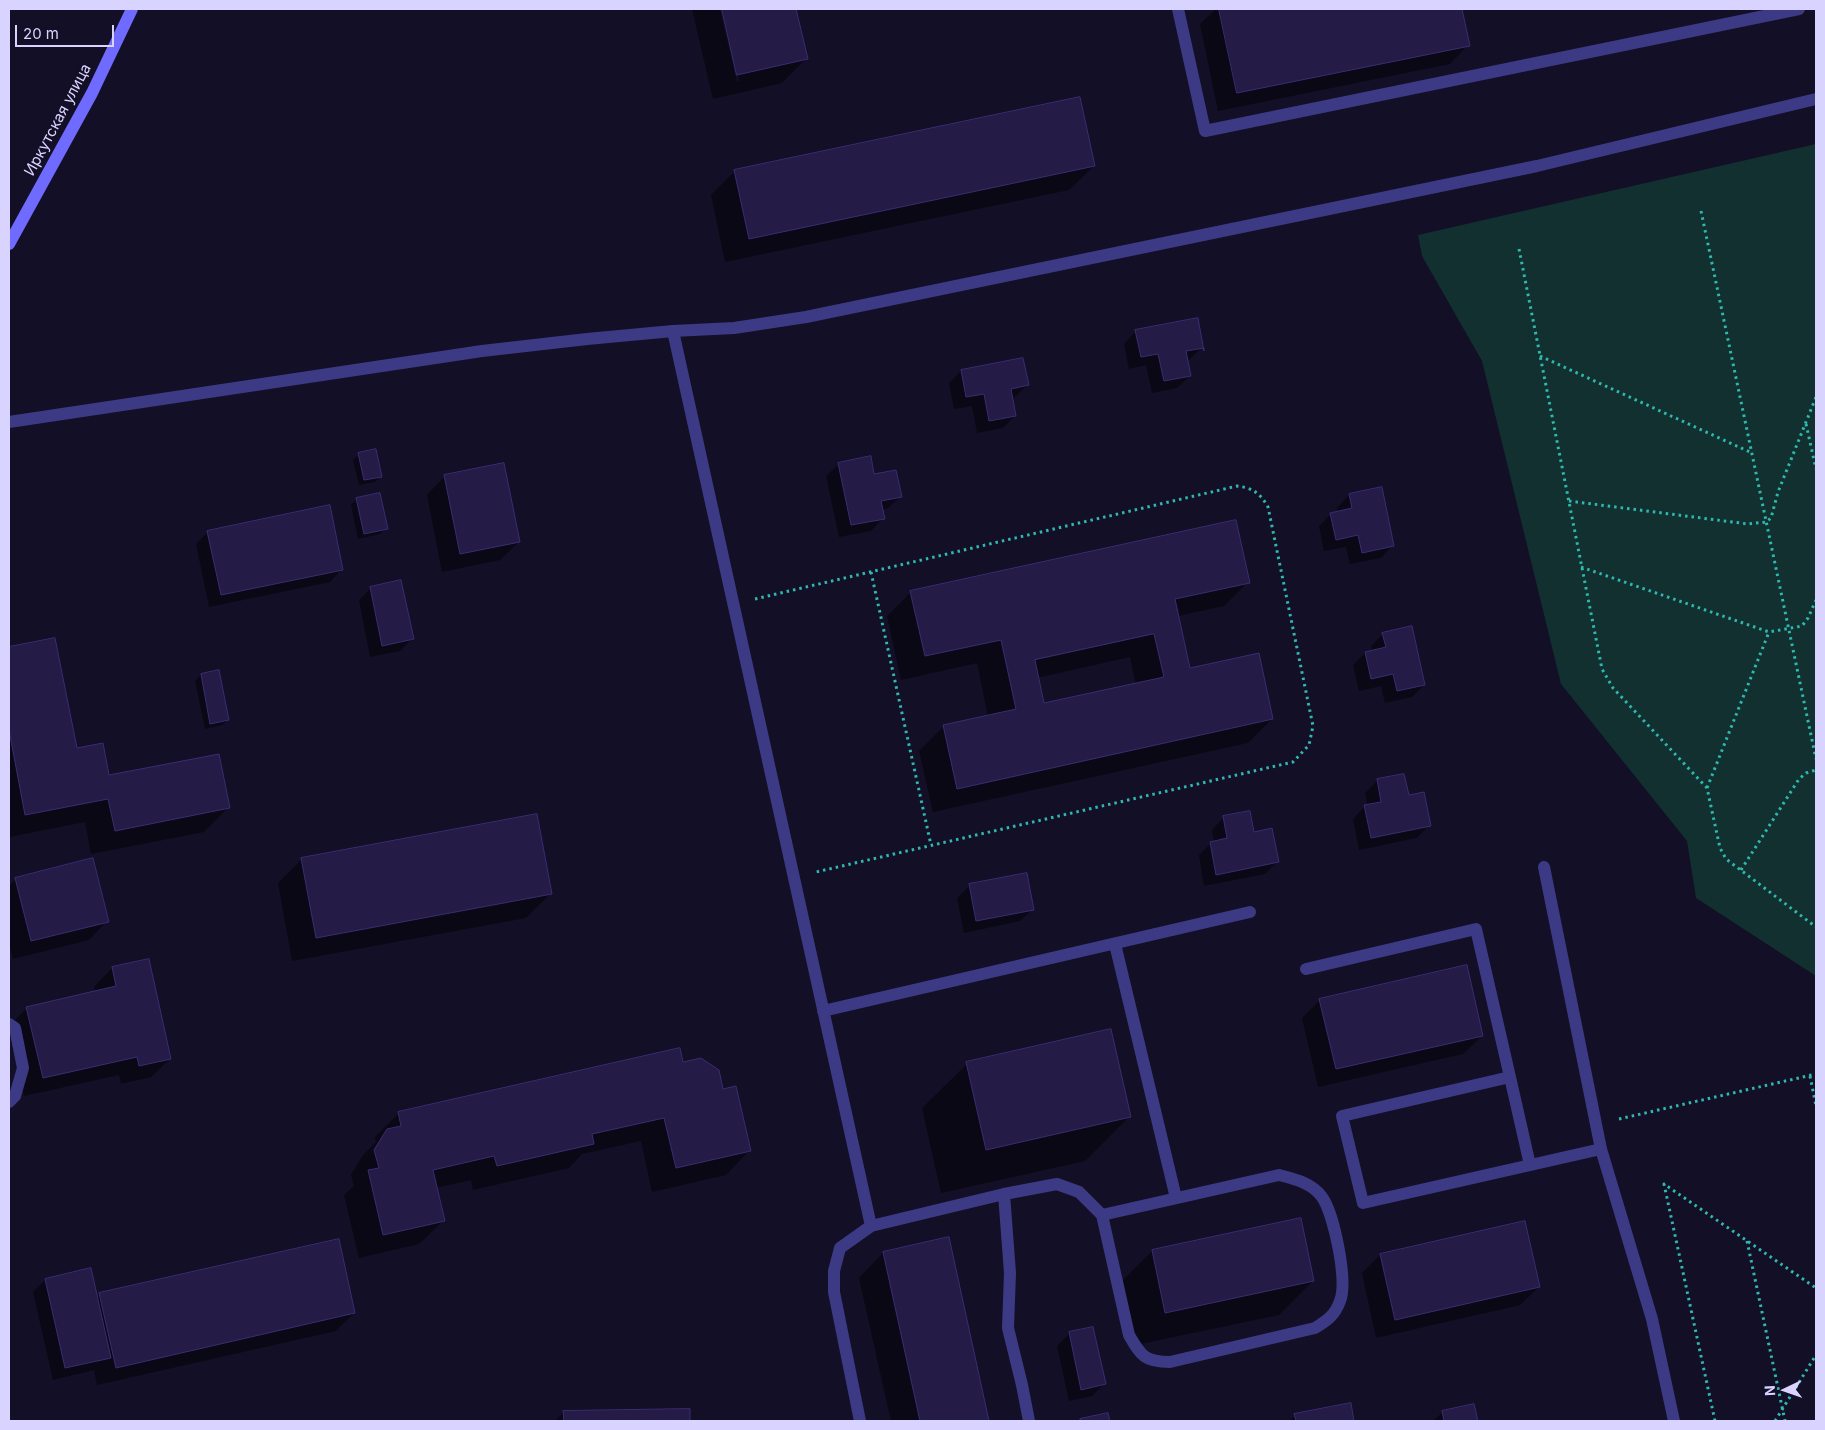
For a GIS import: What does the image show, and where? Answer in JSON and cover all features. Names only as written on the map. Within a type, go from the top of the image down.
[{"type":"street","name":"Иркутская улица","points":[[9,244],[92,92],[132,9]]},
{"type":"street","points":[[1178,9],[1205,130],[1755,13],[1799,9]]},
{"type":"street","points":[[9,422],[482,351],[673,331],[734,328],[806,317],[1537,166],[1816,99]]},
{"type":"street","points":[[673,331],[871,1226]]},
{"type":"street","points":[[1544,867],[1601,1149],[1652,1319],[1674,1421]]},
{"type":"street","points":[[823,1011],[1250,912]]},
{"type":"street","points":[[1306,969],[1476,929],[1530,1164]]},
{"type":"street","points":[[1115,944],[1176,1198]]},
{"type":"street","points":[[9,1024],[15,1028],[23,1068],[15,1096],[9,1102]]},
{"type":"street","points":[[1510,1077],[1342,1116],[1363,1204],[1601,1149]]},
{"type":"street","points":[[860,1421],[834,1292],[834,1271],[840,1248],[871,1226],[1004,1194],[1057,1184],[1079,1192],[1102,1215],[1129,1335],[1138,1352],[1154,1362],[1170,1362],[1315,1328],[1332,1317],[1341,1299],[1343,1276],[1331,1213],[1322,1196],[1302,1180],[1279,1175],[1102,1215]]},
{"type":"street","points":[[1004,1194],[1010,1273],[1008,1328],[1029,1421]]},
{"type":"path","points":[[1701,211],[1816,759]]},
{"type":"path","points":[[1520,249],[1599,658],[1608,680],[1613,688],[1706,788],[1720,848],[1726,859],[1816,926]]},
{"type":"path","points":[[1540,355],[1752,453]]},
{"type":"path","points":[[1568,501],[1748,524],[1766,522],[1771,518],[1778,492],[1816,397]]},
{"type":"path","points":[[1806,422],[1816,469]]},
{"type":"path","points":[[732,604],[1237,486],[1247,487],[1257,492],[1268,507],[1313,726],[1312,738],[1303,754],[1293,762],[793,878]]},
{"type":"path","points":[[1581,567],[1769,632],[1802,626],[1816,600]]},
{"type":"path","points":[[871,572],[931,845]]},
{"type":"path","points":[[1706,788],[1769,632]]},
{"type":"path","points":[[1741,870],[1799,779],[1806,773],[1816,770]]},
{"type":"path","points":[[1596,1124],[1816,1074]]},
{"type":"path","points":[[1810,1076],[1816,1106]]},
{"type":"path","points":[[1716,1421],[1664,1184],[1816,1288]]},
{"type":"path","points":[[1747,1240],[1785,1421]]},
{"type":"path","points":[[1775,1421],[1816,1354]]},
{"type":"green space","points":[[1816,144],[1816,976],[1696,898],[1687,841],[1561,684],[1482,361],[1422,256],[1418,235]]},
{"type":"building","points":[[722,9],[796,9],[808,59],[737,75]]},
{"type":"building","points":[[1219,9],[1462,9],[1470,46],[1237,93]]},
{"type":"building","points":[[1080,97],[1095,166],[749,239],[734,170]]},
{"type":"building","points":[[1198,318],[1203,348],[1186,351],[1191,376],[1164,381],[1158,354],[1141,357],[1135,330]]},
{"type":"building","points":[[1023,358],[1029,385],[1011,389],[1016,416],[989,421],[984,394],[966,397],[961,370]]},
{"type":"building","points":[[376,449],[382,477],[364,480],[358,453]]},
{"type":"building","points":[[871,456],[874,474],[896,470],[902,497],[881,501],[885,519],[851,525],[838,463]]},
{"type":"building","points":[[504,463],[520,542],[460,554],[444,475]]},
{"type":"building","points":[[1382,487],[1394,546],[1362,553],[1358,535],[1336,540],[1330,513],[1352,508],[1349,494]]},
{"type":"building","points":[[380,493],[388,529],[364,534],[356,498]]},
{"type":"building","points":[[330,505],[343,570],[221,595],[207,531]]},
{"type":"building","points":[[1236,520],[1250,583],[1175,599],[1190,668],[1259,653],[1273,719],[957,789],[943,725],[1016,709],[1001,640],[925,656],[910,591]],"holes":[[[1154,634],[1164,677],[1044,703],[1035,660]]]},
{"type":"building","points":[[401,580],[414,639],[382,646],[370,587]]},
{"type":"building","points":[[1412,626],[1425,685],[1397,691],[1393,674],[1371,679],[1365,652],[1386,647],[1382,633]]},
{"type":"building","points":[[55,638],[77,748],[103,743],[109,775],[219,754],[230,808],[115,831],[108,799],[25,815],[9,730],[9,647]]},
{"type":"building","points":[[219,670],[229,720],[210,724],[201,674]]},
{"type":"building","points":[[1404,774],[1409,795],[1424,792],[1431,826],[1371,838],[1364,805],[1381,802],[1377,779]]},
{"type":"building","points":[[1250,811],[1254,832],[1272,828],[1279,862],[1216,875],[1210,842],[1227,838],[1223,816]]},
{"type":"building","points":[[537,814],[552,894],[316,938],[301,858]]},
{"type":"building","points":[[93,858],[109,922],[31,941],[15,878]]},
{"type":"building","points":[[1027,873],[1034,910],[976,921],[969,884]]},
{"type":"building","points":[[149,959],[171,1059],[139,1066],[137,1057],[43,1078],[26,1007],[116,986],[112,967]]},
{"type":"building","points":[[1467,965],[1483,1036],[1336,1069],[1319,999]]},
{"type":"building","points":[[1111,1029],[1131,1117],[986,1150],[966,1062]]},
{"type":"building","points":[[680,1048],[683,1062],[701,1058],[719,1070],[723,1089],[736,1086],[751,1151],[676,1168],[664,1118],[592,1134],[594,1144],[497,1166],[494,1156],[433,1170],[445,1221],[383,1235],[368,1170],[379,1168],[374,1150],[387,1129],[401,1126],[398,1112]]},
{"type":"building","points":[[1301,1218],[1314,1281],[1165,1313],[1152,1250]]},
{"type":"building","points":[[1525,1221],[1540,1287],[1395,1320],[1380,1254]]},
{"type":"building","points":[[949,1237],[989,1421],[920,1421],[883,1252]]},
{"type":"building","points":[[339,1239],[355,1313],[116,1368],[99,1293]]},
{"type":"building","points":[[91,1268],[111,1358],[65,1368],[45,1279]]},
{"type":"building","points":[[1093,1327],[1106,1384],[1081,1390],[1069,1332]]},
{"type":"building","points":[[1351,1403],[1354,1421],[1296,1421],[1294,1414]]},
{"type":"building","points":[[1474,1404],[1478,1421],[1444,1421],[1442,1411]]},
{"type":"building","points":[[690,1409],[690,1421],[564,1421],[563,1411]]},
{"type":"building","points":[[1108,1413],[1110,1421],[1080,1421],[1080,1419]]}]
